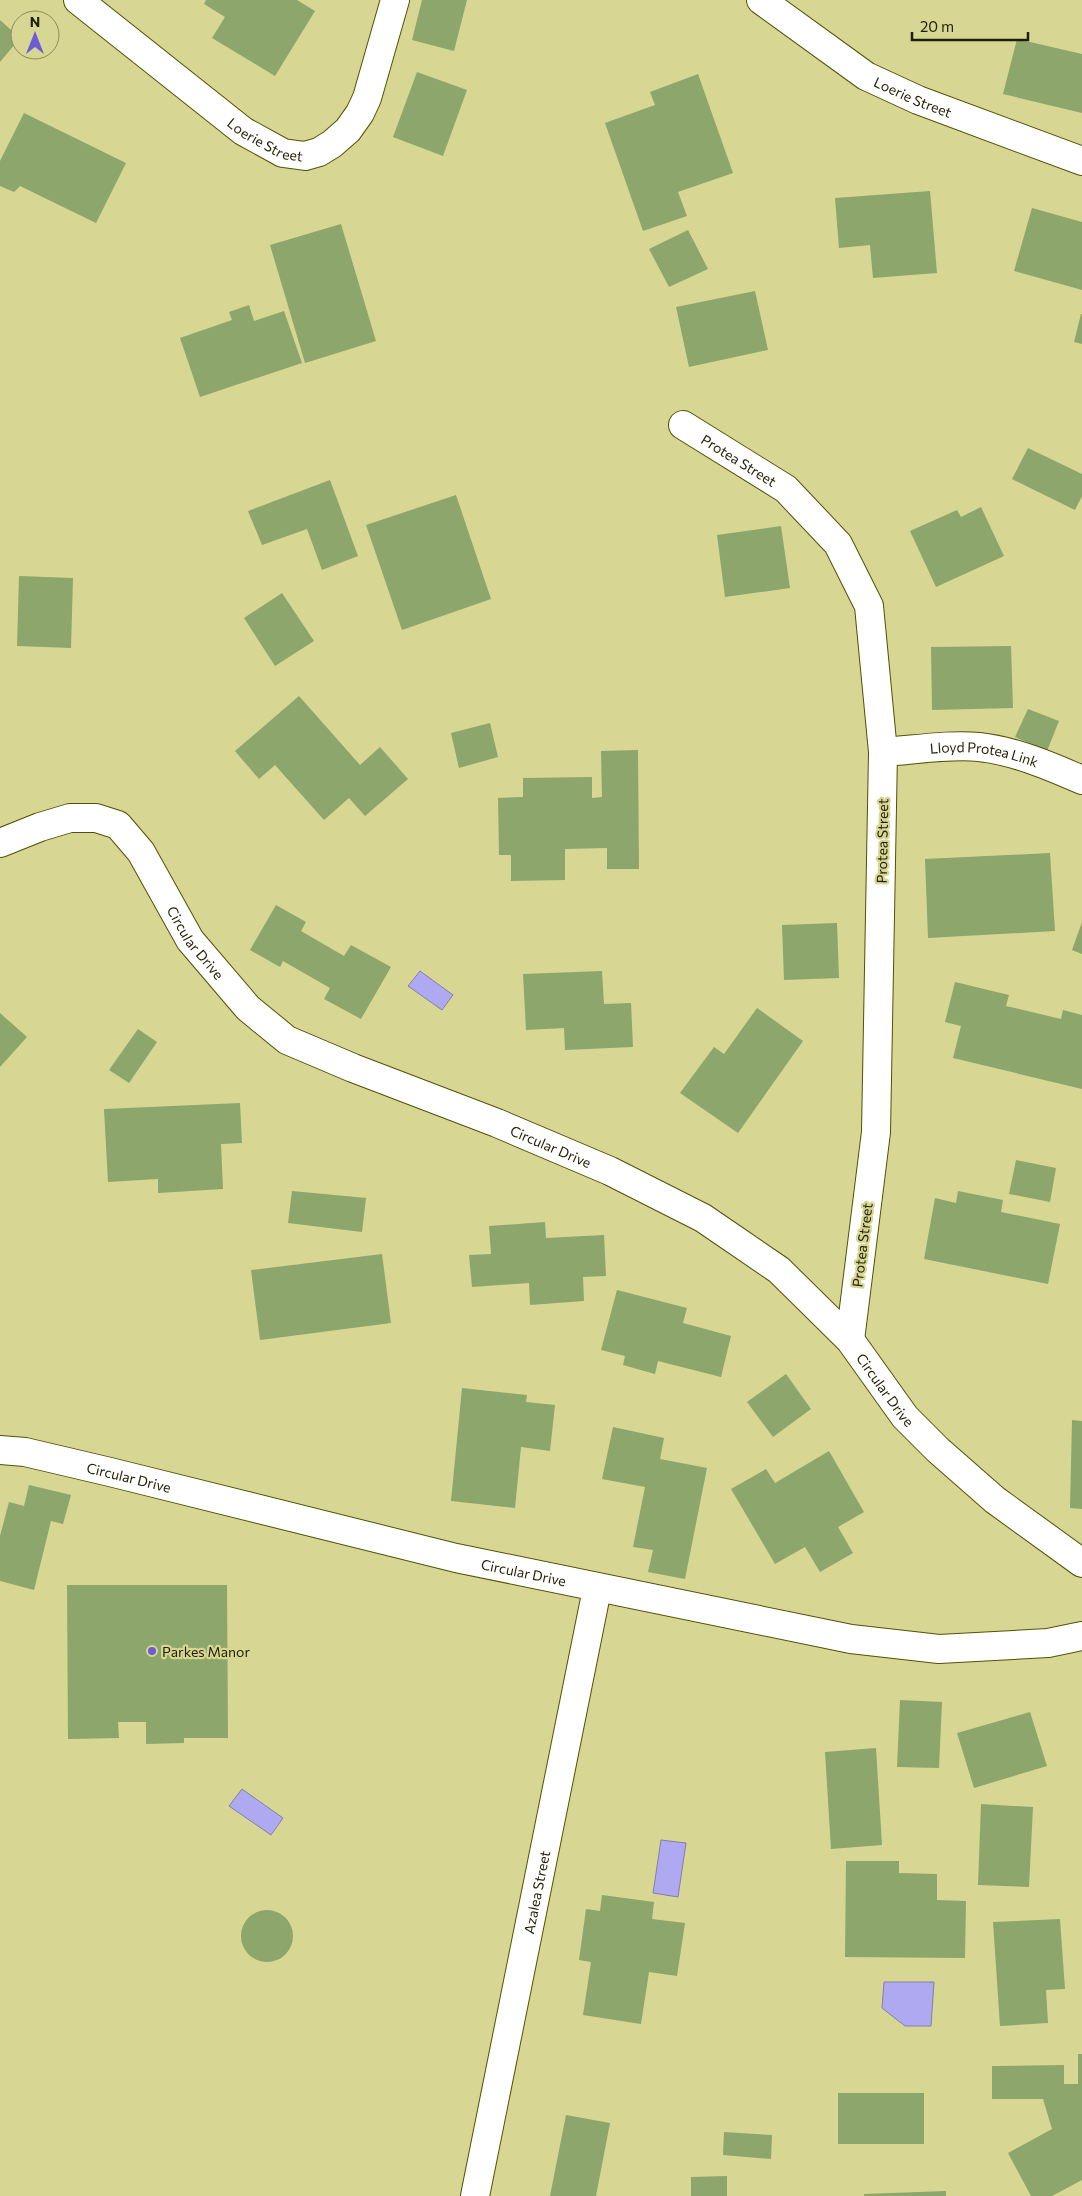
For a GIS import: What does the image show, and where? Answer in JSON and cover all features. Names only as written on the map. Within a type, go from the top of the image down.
[{"type":"street","name":"Loerie Street","points":[[78,0],[243,131],[283,153],[305,156],[319,152],[332,144],[348,130],[360,113],[367,98],[395,0]]},
{"type":"street","name":"Loerie Street","points":[[761,0],[866,76],[918,100],[1082,161]]},
{"type":"street","name":"Protea Street","points":[[683,426],[786,489],[838,544],[869,606],[883,752],[876,1132],[850,1340]]},
{"type":"street","name":"Lloyd Protea Link","points":[[883,752],[978,747],[1005,752],[1052,767],[1082,780]]},
{"type":"street","name":"Circular Drive","points":[[0,843],[40,827],[70,818],[96,818],[118,825],[141,852],[190,940],[248,1008],[287,1040],[353,1068],[497,1123],[610,1171],[703,1218],[779,1270],[850,1340],[905,1417],[938,1450],[995,1500],[1082,1563]]},
{"type":"street","name":"Circular Drive","points":[[0,1450],[44,1456],[456,1558],[597,1589],[851,1639],[939,1649],[1048,1642],[1082,1636]]},
{"type":"street","name":"Azalea Street","points":[[475,2196],[597,1589]]},
{"type":"shaded area","points":[[420,971],[453,995],[442,1010],[408,986]]},
{"type":"shaded area","points":[[242,1789],[283,1818],[271,1835],[229,1806]]},
{"type":"shaded area","points":[[661,1840],[686,1843],[678,1897],[653,1893]]},
{"type":"shaded area","points":[[884,1982],[934,1982],[931,2026],[905,2026],[882,2008]]},
{"type":"building","points":[[206,0],[297,0],[315,11],[275,76],[212,38],[225,17],[204,4]]},
{"type":"building","points":[[422,0],[467,0],[454,51],[412,40]]},
{"type":"building","points":[[0,20],[10,29],[10,50],[0,62]]},
{"type":"building","points":[[1017,39],[1082,54],[1082,113],[1003,94]]},
{"type":"building","points":[[417,72],[467,90],[443,156],[393,137]]},
{"type":"building","points":[[698,74],[733,173],[678,192],[687,216],[643,231],[605,123],[655,105],[650,92]]},
{"type":"building","points":[[24,113],[126,163],[96,223],[20,186],[14,192],[0,186],[0,161]]},
{"type":"building","points":[[930,191],[937,273],[873,278],[870,245],[839,248],[835,198]]},
{"type":"building","points":[[1032,208],[1082,222],[1082,290],[1014,271]]},
{"type":"building","points":[[341,224],[376,341],[305,363],[270,245]]},
{"type":"building","points":[[688,230],[708,269],[669,287],[649,249]]},
{"type":"building","points":[[755,291],[768,350],[689,367],[676,307]]},
{"type":"building","points":[[249,305],[254,321],[284,311],[302,363],[200,397],[180,338],[232,320],[229,312]]},
{"type":"building","points":[[1082,314],[1082,344],[1074,342]]},
{"type":"building","points":[[1028,448],[1082,474],[1082,496],[1075,510],[1012,479]]},
{"type":"building","points":[[330,480],[358,556],[322,570],[307,529],[262,545],[248,511]]},
{"type":"building","points":[[456,495],[491,599],[402,630],[366,525]]},
{"type":"building","points":[[981,507],[1004,556],[936,587],[910,531],[957,510],[961,517]]},
{"type":"building","points":[[781,526],[790,588],[725,597],[717,535]]},
{"type":"building","points":[[19,576],[73,578],[71,648],[17,646]]},
{"type":"building","points":[[282,593],[314,641],[275,666],[244,618]]},
{"type":"building","points":[[1011,646],[1013,708],[932,710],[931,647]]},
{"type":"building","points":[[299,696],[360,765],[380,747],[408,779],[365,816],[349,798],[324,820],[275,765],[259,779],[235,751]]},
{"type":"building","points":[[1028,709],[1059,721],[1047,751],[1015,737]]},
{"type":"building","points":[[490,723],[498,757],[459,768],[451,733]]},
{"type":"building","points":[[638,750],[639,869],[607,869],[607,848],[565,849],[565,880],[511,881],[511,855],[499,855],[498,798],[523,797],[523,778],[592,777],[592,798],[602,797],[601,751]]},
{"type":"building","points":[[1050,853],[1055,931],[928,938],[925,859]]},
{"type":"building","points":[[276,905],[306,922],[301,931],[344,956],[351,945],[391,967],[361,1019],[324,999],[330,988],[283,961],[280,967],[250,950]]},
{"type":"building","points":[[1082,922],[1082,954],[1072,950]]},
{"type":"building","points":[[837,923],[839,978],[784,980],[782,925]]},
{"type":"building","points":[[602,971],[604,1004],[631,1003],[633,1047],[565,1050],[564,1028],[526,1030],[523,974]]},
{"type":"building","points":[[955,982],[1009,995],[1006,1006],[1061,1019],[1063,1010],[1082,1015],[1082,1089],[953,1058],[961,1026],[945,1022]]},
{"type":"building","points":[[757,1008],[803,1041],[738,1133],[680,1093],[714,1047],[724,1054]]},
{"type":"building","points":[[0,1013],[27,1037],[0,1067]]},
{"type":"building","points":[[138,1029],[157,1042],[129,1083],[109,1070]]},
{"type":"building","points":[[240,1103],[242,1143],[221,1144],[223,1189],[158,1193],[158,1179],[108,1182],[104,1109]]},
{"type":"building","points":[[1016,1160],[1056,1168],[1050,1202],[1009,1194]]},
{"type":"building","points":[[292,1191],[366,1198],[362,1232],[288,1223]]},
{"type":"building","points":[[958,1191],[1003,1200],[1001,1212],[1060,1224],[1048,1284],[924,1259],[935,1198],[956,1203]]},
{"type":"building","points":[[545,1222],[546,1238],[604,1235],[606,1276],[583,1277],[584,1301],[530,1305],[529,1283],[472,1287],[469,1255],[491,1254],[489,1226]]},
{"type":"building","points":[[382,1254],[391,1323],[260,1340],[251,1270]]},
{"type":"building","points":[[617,1290],[687,1308],[683,1323],[731,1336],[721,1377],[658,1361],[655,1374],[623,1365],[625,1356],[601,1350]]},
{"type":"building","points":[[786,1374],[811,1409],[773,1437],[747,1402]]},
{"type":"building","points":[[462,1388],[527,1395],[526,1402],[555,1405],[550,1451],[521,1447],[515,1508],[451,1501]]},
{"type":"building","points":[[1072,1420],[1082,1421],[1082,1509],[1070,1508]]},
{"type":"building","points":[[613,1427],[664,1438],[660,1459],[707,1468],[685,1579],[648,1572],[653,1550],[633,1547],[645,1487],[602,1479]]},
{"type":"building","points":[[829,1451],[864,1512],[838,1527],[853,1553],[820,1572],[805,1547],[775,1564],[731,1489],[766,1469],[775,1483]]},
{"type":"building","points":[[29,1485],[71,1495],[63,1524],[51,1521],[34,1590],[0,1581],[0,1536],[9,1502],[24,1506]]},
{"type":"building","points":[[67,1585],[227,1585],[228,1738],[184,1738],[184,1743],[146,1744],[146,1722],[118,1722],[119,1738],[68,1739]]},
{"type":"building","points":[[900,1700],[942,1702],[939,1768],[897,1767]]},
{"type":"building","points":[[1030,1712],[1047,1766],[974,1788],[957,1733]]},
{"type":"building","points":[[876,1748],[882,1845],[831,1849],[825,1752]]},
{"type":"building","points":[[981,1804],[1033,1807],[1029,1887],[978,1885]]},
{"type":"building","points":[[846,1861],[899,1861],[899,1873],[937,1874],[937,1900],[966,1901],[965,1958],[845,1957]]},
{"type":"building","points":[[602,1895],[654,1902],[652,1919],[685,1923],[677,1976],[649,1972],[641,2024],[583,2015],[591,1962],[579,1960],[586,1909],[600,1911]]},
{"type":"building","points":[[262,1910],[272,1910],[286,1917],[293,1931],[293,1941],[286,1955],[272,1962],[262,1962],[252,1958],[245,1951],[241,1941],[241,1931],[245,1921],[252,1914]]},
{"type":"building","points":[[1060,1919],[1065,1989],[1046,1990],[1048,2023],[1000,2026],[993,1922]]},
{"type":"building","points":[[1078,2054],[1082,2054],[1082,2180],[1052,2196],[1031,2196],[1008,2153],[1052,2129],[1043,2099],[992,2099],[992,2066],[1064,2065],[1064,2084],[1078,2084]]},
{"type":"building","points":[[838,2093],[924,2093],[924,2144],[838,2144]]},
{"type":"building","points":[[566,2115],[610,2123],[596,2196],[550,2196]]},
{"type":"building","points":[[724,2132],[772,2135],[771,2159],[723,2155]]},
{"type":"building","points":[[727,2176],[727,2196],[691,2196],[691,2177]]},
{"type":"building","points":[[946,2191],[946,2196],[864,2196],[864,2194]]},
{"type":"place","name":"Parkes Manor","points":[[152,1651]]}]
